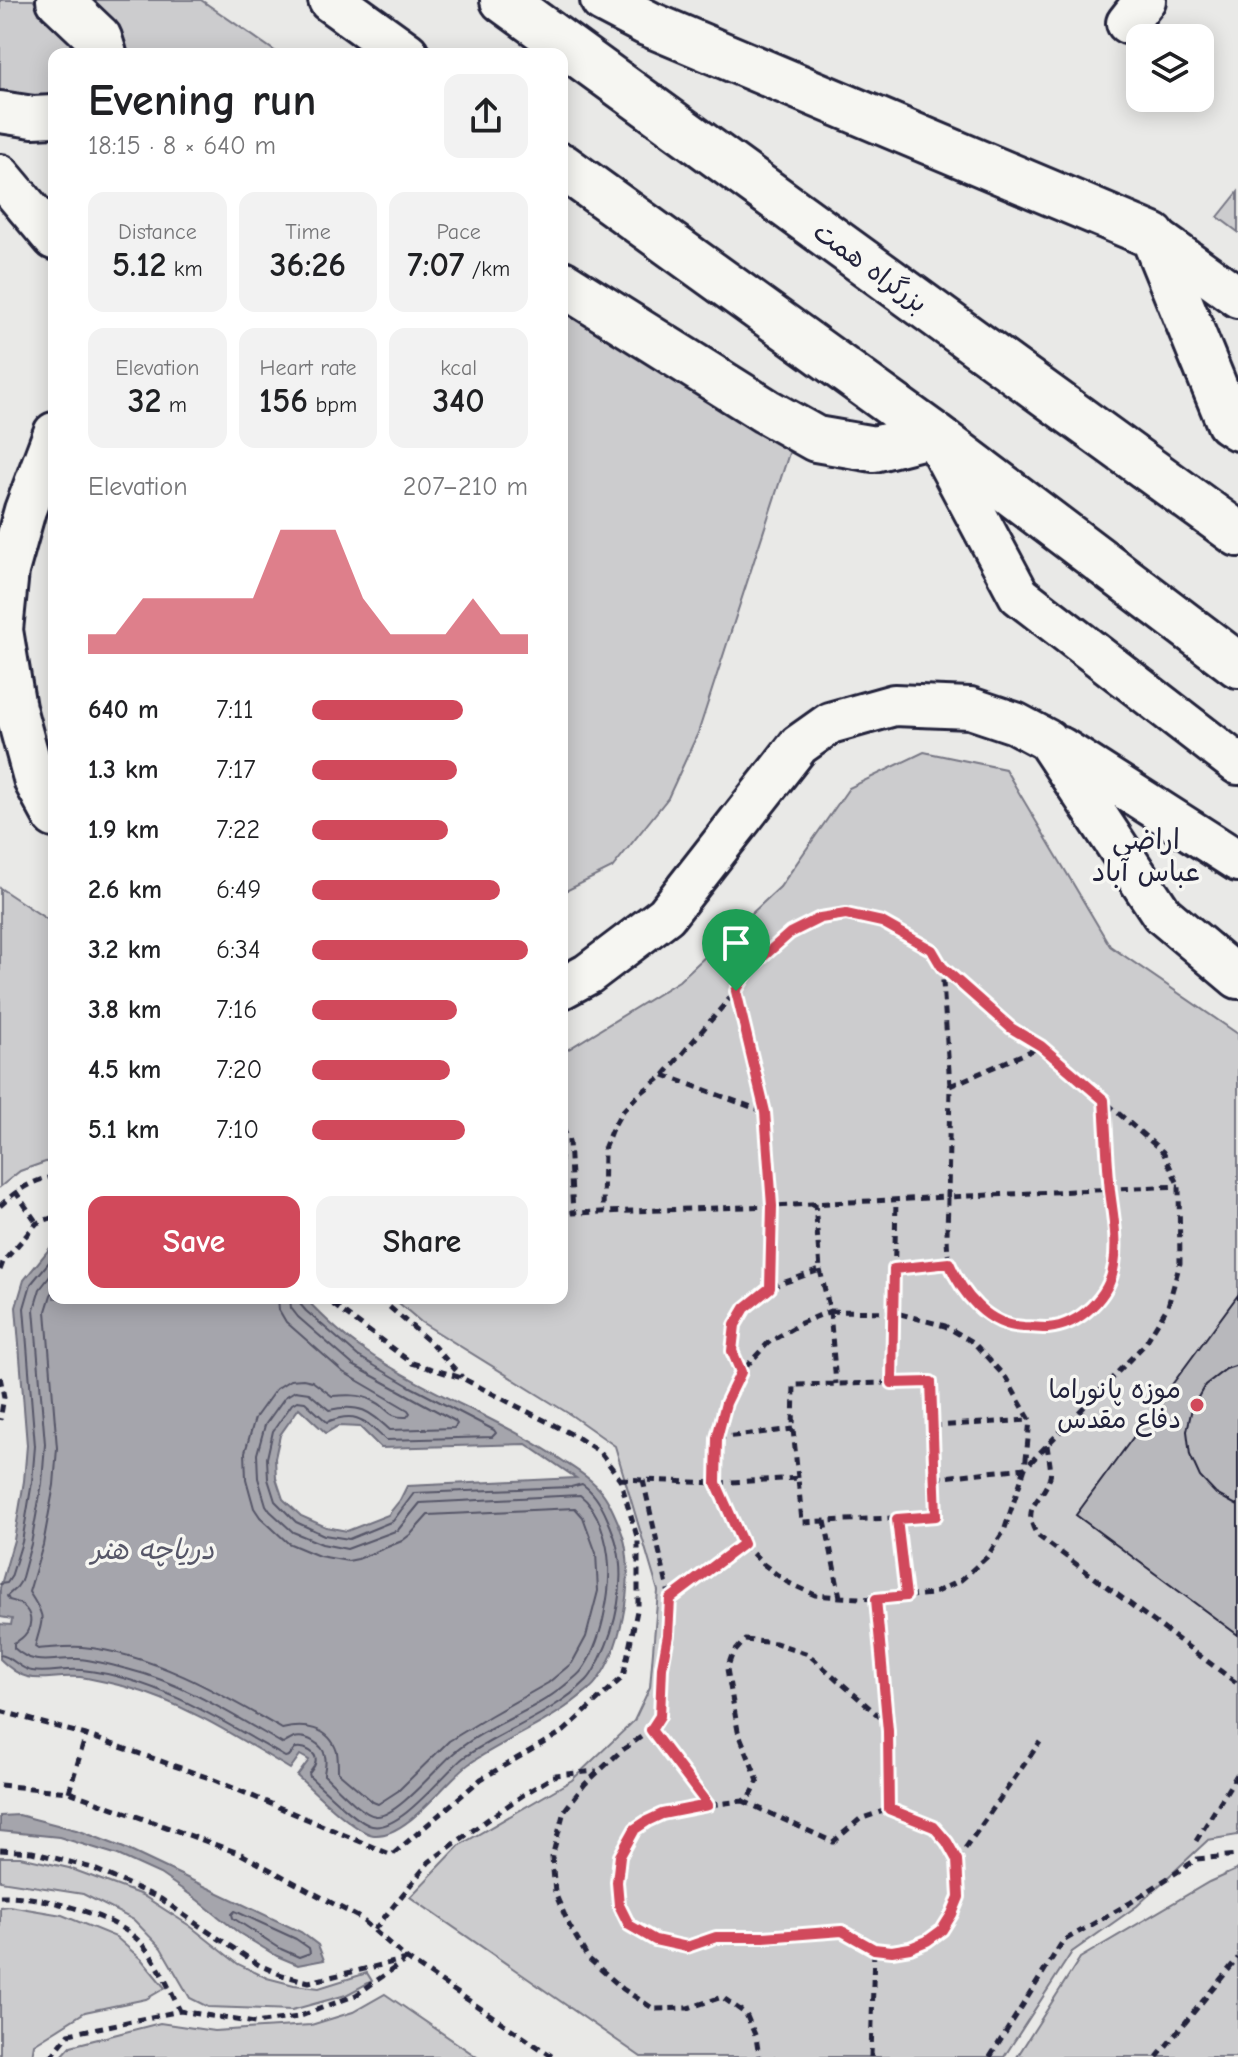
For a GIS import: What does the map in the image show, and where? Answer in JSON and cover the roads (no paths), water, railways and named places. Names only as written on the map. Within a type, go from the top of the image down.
[{"type":"highway","points":[[59,0],[99,38],[102,48]]},
{"type":"highway","points":[[331,0],[398,48]]},
{"type":"highway","name":"بزرگراه همت","points":[[503,0],[1238,534]]},
{"type":"highway","points":[[603,0],[649,24],[1153,236],[1229,422],[1238,428]]},
{"type":"highway","points":[[568,170],[933,434],[1238,665]]},
{"type":"highway","points":[[568,287],[816,439],[874,449],[933,434]]},
{"type":"street","points":[[0,112],[48,116]]},
{"type":"street","points":[[0,175],[48,232]]},
{"type":"street","points":[[1153,236],[1238,297]]},
{"type":"street","points":[[933,434],[1019,595],[1238,764]]},
{"type":"street","points":[[48,449],[25,510],[8,571],[2,630],[19,723],[35,782],[48,806]]},
{"type":"street","points":[[568,985],[588,974],[666,915],[799,745],[830,723],[894,705],[970,708],[1015,723],[1238,861]]},
{"type":"street","points":[[1047,740],[1162,914],[1238,978]]},
{"type":"water","name":"دریاچه هنر","points":[[48,1250],[48,1304],[311,1304],[349,1339],[388,1366],[542,1447],[578,1471],[605,1496],[623,1537],[627,1581],[623,1618],[605,1669],[578,1698],[469,1764],[412,1819],[387,1834],[374,1835],[356,1827],[297,1776],[309,1760],[300,1755],[290,1769],[209,1722],[145,1693],[80,1677],[29,1678],[11,1669],[0,1659],[0,1624],[11,1625],[12,1619],[0,1617],[0,1588],[14,1540],[27,1445],[16,1307],[24,1280]],"holes":[[[299,1408],[326,1433],[338,1426],[360,1427],[381,1448],[526,1444],[576,1478],[407,1486],[388,1515],[347,1531],[326,1527],[301,1516],[283,1499],[276,1478],[275,1458],[280,1435]]]},
{"type":"water","points":[[19,1815],[80,1831],[124,1848],[301,1932],[318,1945],[324,1960],[298,1965],[277,1956],[239,1933],[160,1874],[118,1855],[59,1837],[0,1831],[0,1816]]},
{"type":"place","name":"موزه پانوراما دفاع مقدس","points":[[1197,1405]]},
{"type":"district","name":"اراضی عباس آباد","points":[[1146,856]]}]
